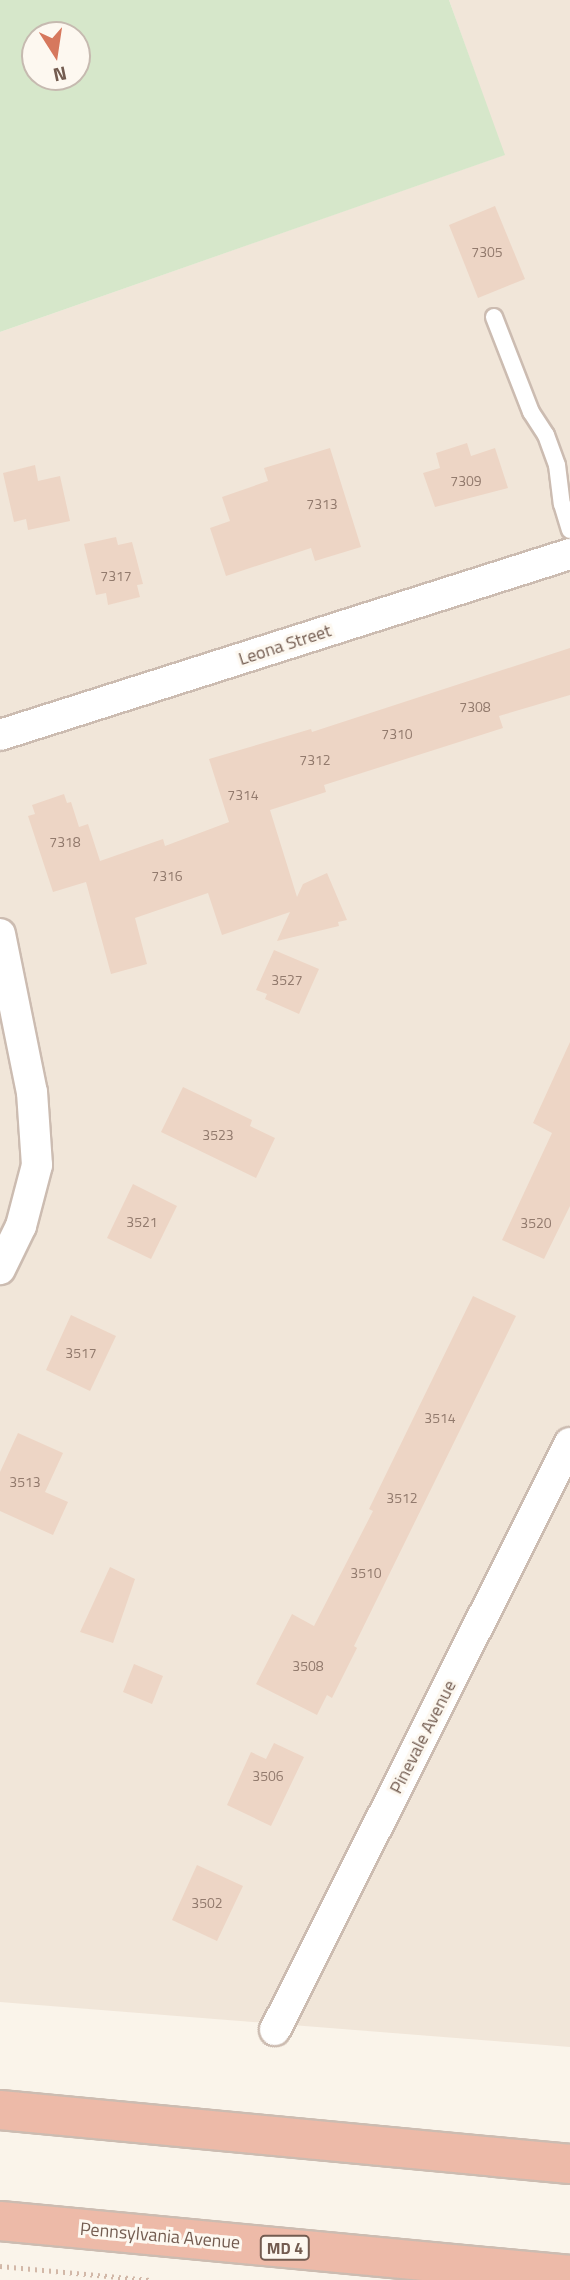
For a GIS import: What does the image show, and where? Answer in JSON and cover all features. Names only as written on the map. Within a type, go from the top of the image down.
[{"type":"highway","points":[[0,2110],[570,2164]]},
{"type":"highway","name":"Pennsylvania Avenue","points":[[0,2221],[570,2275]]},
{"type":"street","name":"Leona Street","points":[[0,735],[570,554]]},
{"type":"street","points":[[0,934],[32,1092],[37,1165],[21,1226],[0,1269]]},
{"type":"street","name":"Pinevale Avenue","points":[[275,2030],[570,1443]]},
{"type":"lane","points":[[494,317],[531,412],[546,435],[557,465],[562,504],[570,530]]},
{"type":"path","points":[[0,2266],[150,2280]]},
{"type":"shaded area","points":[[449,0],[570,0],[570,2047],[0,2002],[0,332],[504,155]]},
{"type":"green space","points":[[0,0],[449,0],[505,155],[0,332]]},
{"type":"building","points":[[495,206],[525,279],[478,298],[449,225]]},
{"type":"building","points":[[467,443],[471,456],[495,448],[508,488],[435,507],[423,473],[440,468],[436,453]]},
{"type":"building","points":[[330,448],[361,547],[315,561],[311,548],[226,576],[210,528],[230,521],[222,497],[268,481],[264,468]]},
{"type":"building","points":[[35,465],[38,481],[60,476],[70,521],[28,530],[26,519],[14,522],[3,473]]},
{"type":"building","points":[[116,537],[118,545],[132,542],[143,584],[137,585],[140,597],[108,605],[106,593],[96,595],[84,544]]},
{"type":"building","points":[[570,648],[570,695],[499,716],[503,728],[324,785],[326,792],[270,810],[297,897],[303,884],[327,873],[347,920],[338,922],[339,926],[277,941],[290,912],[222,935],[208,893],[135,918],[147,964],[111,974],[86,882],[53,892],[28,816],[35,814],[32,805],[64,794],[67,803],[71,802],[79,827],[88,824],[100,861],[163,839],[165,846],[229,822],[209,759],[311,729],[312,732]]},
{"type":"building","points":[[274,950],[319,969],[299,1014],[265,999],[267,994],[256,990]]},
{"type":"building","points":[[570,1042],[570,1206],[544,1259],[502,1240],[552,1133],[533,1123]]},
{"type":"building","points":[[183,1087],[252,1120],[250,1126],[275,1138],[256,1178],[161,1132]]},
{"type":"building","points":[[133,1184],[177,1206],[151,1259],[107,1238]]},
{"type":"building","points":[[473,1296],[516,1316],[354,1646],[357,1648],[332,1698],[327,1695],[317,1715],[256,1684],[292,1614],[314,1626],[373,1511],[369,1509]]},
{"type":"building","points":[[71,1315],[116,1336],[90,1391],[46,1370]]},
{"type":"building","points":[[18,1433],[63,1453],[45,1492],[68,1502],[53,1535],[0,1511],[0,1472]]},
{"type":"building","points":[[110,1567],[135,1579],[113,1643],[80,1632]]},
{"type":"building","points":[[134,1664],[163,1676],[152,1704],[123,1692]]},
{"type":"building","points":[[274,1743],[304,1757],[271,1826],[227,1805],[251,1752],[266,1759]]},
{"type":"building","points":[[197,1865],[243,1886],[217,1941],[172,1920]]}]
